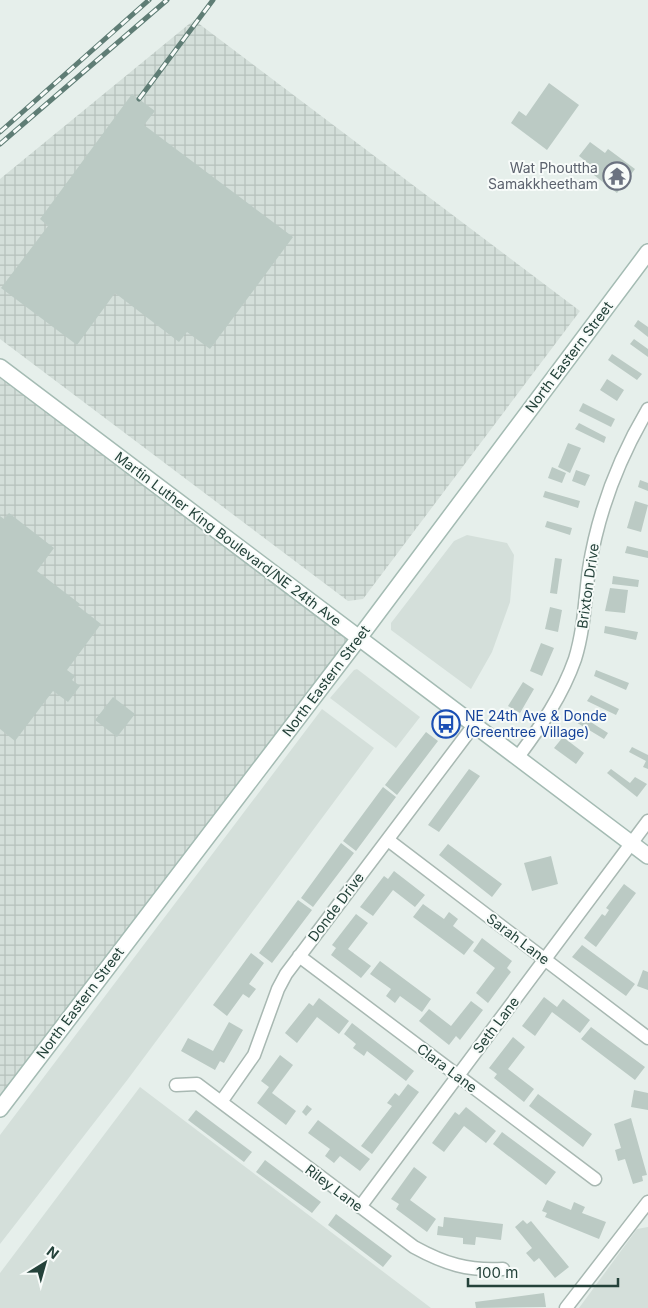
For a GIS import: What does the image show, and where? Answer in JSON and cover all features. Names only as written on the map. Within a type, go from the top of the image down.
[{"type":"main road","name":"North Eastern Street","points":[[0,1109],[647,256]]},
{"type":"main road","name":"Martin Luther King Boulevard/NE 24th Ave","points":[[0,368],[648,856]]},
{"type":"street","name":"Brixton Drive","points":[[518,757],[555,704],[575,658],[582,628],[592,554],[602,511],[628,446],[648,409]]},
{"type":"street","name":"Donde Drive","points":[[221,1102],[254,1055],[278,989],[299,956],[474,724]]},
{"type":"street","name":"Seth Lane","points":[[360,1206],[648,821]]},
{"type":"street","name":"Sarah Lane","points":[[388,840],[648,1038]]},
{"type":"street","name":"Clara Lane","points":[[299,956],[595,1179]]},
{"type":"street","name":"Riley Lane","points":[[176,1085],[197,1084],[414,1247],[440,1260],[470,1269],[503,1269]]},
{"type":"street","points":[[566,1308],[648,1202]]},
{"type":"shaded area","points":[[194,20],[580,311],[363,599],[348,601],[0,339],[0,179]]},
{"type":"shaded area","points":[[0,375],[350,639],[0,1099]]},
{"type":"shaded area","points":[[467,535],[507,543],[514,555],[510,602],[492,652],[471,689],[391,630],[391,623],[454,541]]},
{"type":"shaded area","points":[[357,669],[420,717],[396,748],[330,698],[354,670]]},
{"type":"shaded area","points":[[322,709],[374,748],[128,1079],[0,1244],[0,1135]]},
{"type":"shaded area","points":[[140,1087],[431,1308],[0,1308],[0,1273]]},
{"type":"shaded area","points":[[648,1227],[648,1308],[579,1308],[637,1229]]},
{"type":"building","points":[[549,83],[579,105],[547,150],[511,123],[519,111],[526,116]]},
{"type":"building","points":[[132,94],[155,111],[144,125],[293,237],[210,349],[187,332],[179,342],[115,293],[77,345],[1,288],[48,226],[40,219]]},
{"type":"building","points":[[590,142],[605,153],[608,149],[635,169],[617,193],[590,172],[593,167],[579,156]]},
{"type":"building","points":[[638,320],[648,327],[648,337],[634,326]]},
{"type":"building","points":[[634,339],[648,349],[648,357],[630,344]]},
{"type":"building","points":[[612,354],[642,374],[637,380],[608,360]]},
{"type":"building","points":[[607,379],[624,390],[617,401],[600,390]]},
{"type":"building","points":[[583,403],[615,419],[611,427],[579,411]]},
{"type":"building","points":[[579,423],[606,437],[604,443],[575,429]]},
{"type":"building","points":[[568,443],[581,448],[570,473],[558,467]]},
{"type":"building","points":[[552,467],[566,473],[562,483],[548,478]]},
{"type":"building","points":[[576,470],[590,475],[585,486],[572,481]]},
{"type":"building","points":[[640,480],[648,483],[648,491],[638,487]]},
{"type":"building","points":[[545,491],[580,501],[578,508],[543,497]]},
{"type":"building","points":[[635,501],[648,505],[641,532],[627,528]]},
{"type":"building","points":[[9,513],[54,548],[37,571],[80,604],[78,606],[101,624],[67,670],[75,676],[72,680],[80,686],[68,702],[53,691],[15,741],[0,729],[0,516],[4,519]]},
{"type":"building","points":[[547,521],[572,528],[570,535],[545,527]]},
{"type":"building","points":[[627,546],[648,551],[648,558],[625,553]]},
{"type":"building","points":[[555,558],[562,559],[557,594],[550,593]]},
{"type":"building","points":[[613,576],[639,580],[638,587],[612,584]]},
{"type":"building","points":[[610,588],[628,590],[625,613],[605,611]]},
{"type":"building","points":[[550,607],[562,610],[558,632],[545,629]]},
{"type":"building","points":[[605,626],[638,632],[636,640],[604,633]]},
{"type":"building","points":[[541,643],[554,648],[542,676],[530,671]]},
{"type":"building","points":[[596,670],[629,683],[626,690],[594,676]]},
{"type":"building","points":[[523,682],[534,689],[520,713],[508,706]]},
{"type":"building","points":[[591,695],[619,709],[616,715],[587,701]]},
{"type":"building","points":[[113,697],[135,714],[117,737],[95,720]]},
{"type":"building","points":[[578,714],[608,733],[604,739],[574,721]]},
{"type":"building","points":[[426,732],[438,741],[397,795],[385,785]]},
{"type":"building","points":[[563,737],[584,753],[576,764],[554,748]]},
{"type":"building","points":[[632,747],[648,755],[648,769],[643,767],[646,761],[629,752]]},
{"type":"building","points":[[469,769],[480,776],[439,832],[428,825]]},
{"type":"building","points":[[611,769],[630,783],[635,777],[647,784],[637,797],[607,773]]},
{"type":"building","points":[[383,787],[396,797],[356,851],[343,841]]},
{"type":"building","points":[[341,843],[354,853],[313,907],[301,898]]},
{"type":"building","points":[[448,844],[502,884],[492,897],[439,855]]},
{"type":"building","points":[[551,856],[558,884],[532,891],[524,863]]},
{"type":"building","points":[[394,871],[425,895],[415,907],[393,890],[373,916],[360,907],[384,876],[388,879]]},
{"type":"building","points":[[624,884],[636,893],[596,947],[584,938],[602,914],[605,916],[609,910],[606,908]]},
{"type":"building","points":[[298,900],[312,910],[272,963],[259,953]]},
{"type":"building","points":[[423,904],[444,919],[449,912],[458,919],[453,926],[474,942],[464,955],[413,917]]},
{"type":"building","points":[[356,914],[368,923],[348,949],[371,966],[361,978],[331,955],[336,948],[332,945]]},
{"type":"building","points":[[482,938],[512,961],[507,968],[511,972],[488,1003],[476,993],[495,968],[473,951]]},
{"type":"building","points":[[582,945],[635,984],[626,996],[572,957]]},
{"type":"building","points":[[251,953],[264,963],[249,984],[256,989],[249,998],[243,994],[227,1016],[213,1005]]},
{"type":"building","points":[[380,961],[431,999],[422,1012],[400,996],[395,1003],[386,996],[391,989],[370,974]]},
{"type":"building","points":[[643,970],[648,972],[648,990],[637,986]]},
{"type":"building","points":[[544,997],[557,1007],[563,999],[590,1020],[580,1033],[552,1012],[535,1036],[522,1026]]},
{"type":"building","points":[[319,998],[349,1021],[339,1034],[317,1017],[297,1043],[285,1033],[309,1003],[313,1006]]},
{"type":"building","points":[[471,1001],[483,1010],[460,1040],[456,1036],[449,1045],[419,1021],[429,1009],[451,1026]]},
{"type":"building","points":[[229,1022],[243,1030],[224,1063],[220,1061],[215,1070],[181,1051],[188,1038],[213,1051]]},
{"type":"building","points":[[352,1023],[414,1071],[406,1081],[367,1051],[364,1056],[353,1048],[356,1044],[344,1034]]},
{"type":"building","points":[[591,1027],[645,1067],[635,1080],[581,1039]]},
{"type":"building","points":[[513,1037],[525,1047],[508,1069],[534,1089],[524,1102],[494,1078],[497,1074],[489,1068]]},
{"type":"building","points":[[280,1055],[293,1065],[272,1093],[296,1111],[286,1125],[257,1103],[269,1087],[261,1081]]},
{"type":"building","points":[[408,1084],[419,1092],[372,1154],[361,1146],[392,1106],[387,1103],[395,1093],[399,1096]]},
{"type":"building","points":[[634,1090],[648,1093],[648,1110],[631,1107]]},
{"type":"building","points":[[538,1094],[592,1134],[583,1147],[529,1106]]},
{"type":"building","points":[[307,1105],[312,1109],[306,1116],[302,1112]]},
{"type":"building","points":[[466,1107],[496,1131],[486,1143],[464,1126],[444,1152],[432,1143],[455,1112],[459,1115]]},
{"type":"building","points":[[196,1110],[252,1152],[244,1162],[188,1120]]},
{"type":"building","points":[[631,1118],[647,1175],[642,1176],[643,1181],[633,1184],[625,1159],[618,1161],[615,1150],[621,1148],[614,1124]]},
{"type":"building","points":[[318,1120],[370,1159],[360,1171],[340,1156],[334,1163],[325,1156],[330,1149],[308,1133]]},
{"type":"building","points":[[502,1132],[556,1172],[546,1185],[493,1144]]},
{"type":"building","points":[[265,1160],[321,1202],[312,1213],[256,1172]]},
{"type":"building","points":[[414,1167],[427,1177],[410,1200],[436,1219],[427,1232],[396,1209],[399,1204],[391,1199]]},
{"type":"building","points":[[547,1200],[571,1210],[574,1202],[585,1207],[582,1213],[606,1222],[599,1239],[545,1217],[547,1213],[542,1211]]},
{"type":"building","points":[[336,1214],[392,1256],[383,1267],[328,1225]]},
{"type":"building","points":[[444,1217],[503,1224],[501,1240],[476,1237],[475,1245],[463,1244],[463,1238],[437,1235],[438,1226],[443,1227]]},
{"type":"building","points":[[523,1220],[527,1224],[531,1221],[569,1267],[555,1278],[539,1258],[534,1262],[526,1253],[532,1248],[515,1227]]},
{"type":"building","points":[[544,1293],[546,1307],[476,1308],[475,1302]]},
{"type":"railway","points":[[0,132],[149,0]]},
{"type":"railway","points":[[0,144],[167,0]]},
{"type":"railway","points":[[139,99],[213,0]]},
{"type":"place","name":"Wat Phouttha Samakkheetham","points":[[617,176]]},
{"type":"place","name":"NE 24th Ave & Donde (Greentree Village)","points":[[446,724]]}]
